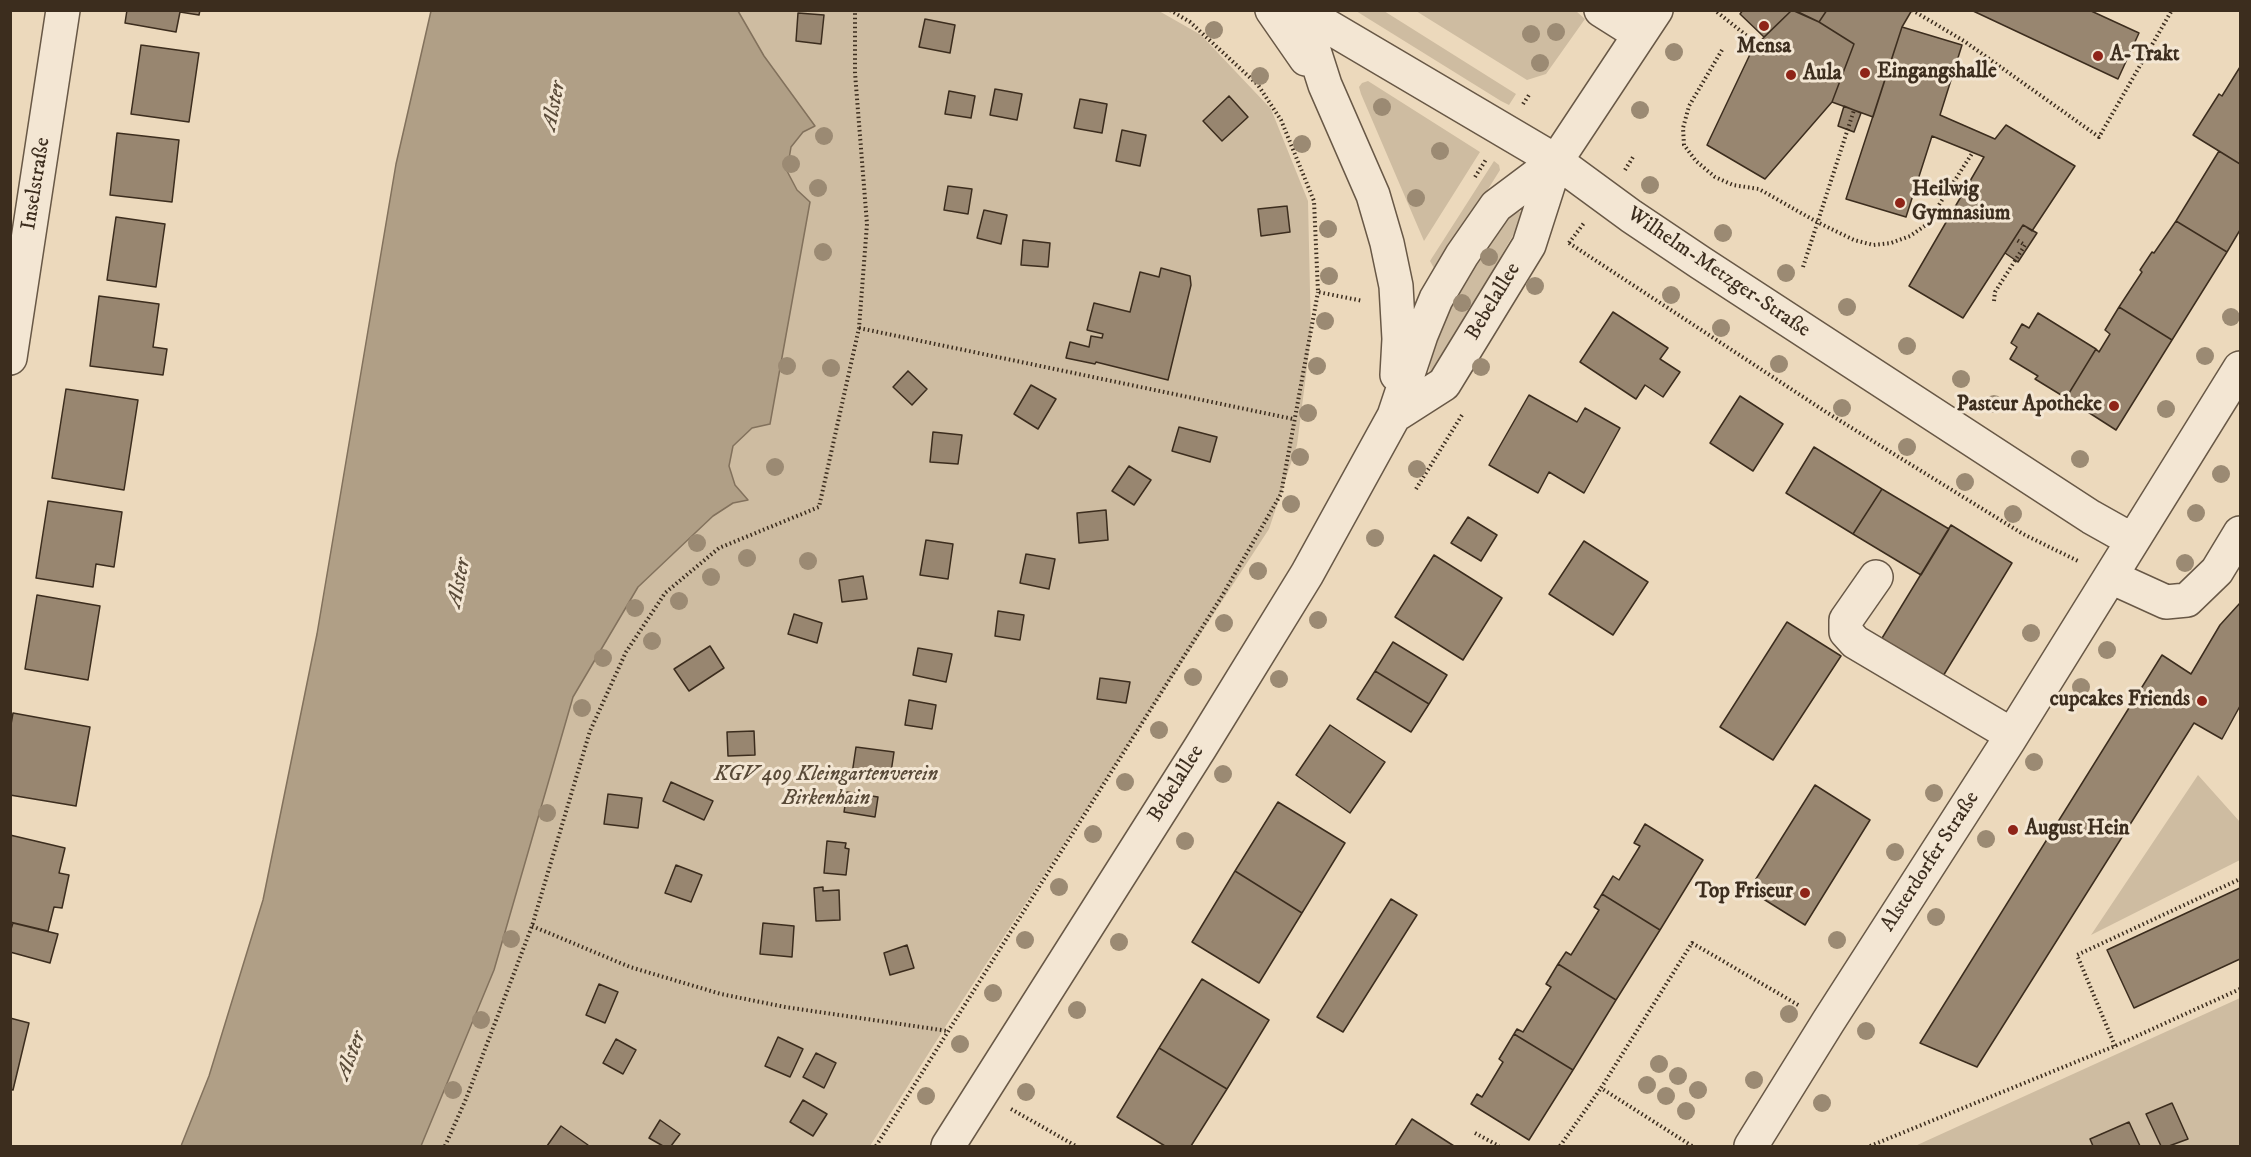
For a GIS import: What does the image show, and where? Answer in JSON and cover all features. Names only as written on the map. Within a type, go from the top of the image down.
[{"type":"street","name":"Inselstraße","points":[[10,358],[63,10]]},
{"type":"street","name":"Wilhelm-Metzger-Straße","points":[[1272,10],[1325,85]]},
{"type":"street","points":[[1601,10],[1648,22]]},
{"type":"street","name":"Wilhelm-Metzger-Straße","points":[[1301,11],[1325,85],[1372,195],[1396,286],[1399,339],[1394,416]]},
{"type":"street","name":"Wilhelm-Metzger-Straße","points":[[1301,11],[1556,162],[1701,263],[2091,517],[2132,540]]},
{"type":"street","name":"Bebelallee","points":[[1394,416],[1444,384],[1529,245],[1556,162],[1648,22]]},
{"type":"street","name":"Bebelallee","points":[[948,1146],[1200,748],[1307,574],[1394,416],[1432,308],[1462,255],[1496,206],[1556,162]]},
{"type":"street","name":"Alsterdorfer Straße","points":[[1751,1146],[2012,735],[2241,368]]},
{"type":"street","points":[[2111,577],[2166,602],[2187,600],[2217,571],[2241,533]]},
{"type":"street","points":[[1876,577],[1846,620],[1846,632],[1855,642],[2012,735]]},
{"type":"path","points":[[445,1146],[466,1099],[532,926],[590,731],[626,652],[665,593],[719,548],[819,507],[859,328],[867,224],[855,73],[855,10]]},
{"type":"path","points":[[1912,10],[1964,41],[2099,137],[2172,10]]},
{"type":"path","points":[[1718,12],[1757,44]]},
{"type":"path","points":[[1722,50],[1689,106],[1683,128],[1684,145],[1696,161],[1715,177],[1733,185],[1758,189],[1854,240],[1873,245],[1890,243],[1910,236],[1926,225],[1972,152]]},
{"type":"path","points":[[1803,267],[1854,110]]},
{"type":"path","points":[[1994,301],[1995,292],[2025,245],[2015,238]]},
{"type":"path","points":[[1569,243],[1826,412],[2003,522],[2111,577]]},
{"type":"path","points":[[876,1146],[1216,606],[1281,494],[1318,292]]},
{"type":"path","points":[[859,328],[1293,419]]},
{"type":"path","points":[[2115,1046],[2077,955],[2241,879]]},
{"type":"path","points":[[532,926],[630,968],[721,994],[785,1007],[949,1031]]},
{"type":"path","points":[[1560,1146],[1601,1088],[1692,943],[1828,1022]]},
{"type":"path","points":[[1870,1146],[2115,1046],[2241,989]]},
{"type":"path","points":[[1601,1088],[1692,1146]]},
{"type":"path","points":[[981,1093],[1076,1146]]},
{"type":"path","points":[[1475,1133],[1499,1146]]},
{"type":"green space","name":"KGV 409 Kleingartenverein Birkenhain","points":[[738,11],[1159,11],[1201,35],[1271,109],[1308,201],[1311,336],[1297,445],[1269,529],[870,1146],[421,1146],[494,970],[573,697],[638,587],[713,516],[733,503],[748,500],[735,485],[729,466],[733,445],[752,428],[797,190],[787,171],[791,147],[803,132]]},
{"type":"green space","points":[[1356,11],[1384,11],[1516,94],[1509,105],[1501,101]]},
{"type":"green space","points":[[1416,11],[1576,11],[1585,19],[1546,74],[1527,80]]},
{"type":"green space","points":[[1368,81],[1480,152],[1424,241],[1361,94],[1359,87]]},
{"type":"green space","points":[[1494,161],[1499,165],[1500,170],[1439,268],[1435,270],[1430,261]]},
{"type":"green space","points":[[1525,210],[1525,214],[1433,376],[1429,374],[1435,322],[1500,226],[1515,213]]},
{"type":"green space","points":[[2198,775],[2240,822],[2240,860],[2091,935]]},
{"type":"green space","points":[[2240,998],[2240,1146],[1915,1146]]},
{"type":"water","name":"Alster","points":[[431,11],[738,11],[764,56],[815,126],[803,132],[791,147],[787,171],[797,190],[810,202],[770,424],[752,428],[733,446],[729,466],[735,485],[748,500],[733,503],[713,516],[638,587],[573,697],[494,970],[421,1146],[181,1146],[209,1076],[263,900],[317,634],[396,164]]},
{"type":"building","points":[[127,10],[200,10],[199,15],[180,12],[176,32],[125,23]]},
{"type":"building","name":"Mensa","points":[[1743,10],[1792,10],[1764,37],[1740,14]]},
{"type":"building","name":"Aula","points":[[1792,10],[1819,22],[1854,44],[1832,102],[1765,179],[1707,145],[1753,48]]},
{"type":"building","name":"Mensa","points":[[1794,10],[1827,10],[1819,22]]},
{"type":"building","name":"Eingangshalle","points":[[1827,10],[1912,10],[1902,27],[1873,117],[1832,102],[1854,44],[1819,22]]},
{"type":"building","name":"A-Trakt","points":[[1971,10],[2089,10],[2139,33],[2118,79]]},
{"type":"building","points":[[798,13],[824,15],[821,44],[796,41]]},
{"type":"building","points":[[925,19],[955,25],[950,53],[919,47]]},
{"type":"building","points":[[1902,27],[1962,45],[1940,115],[1995,139],[2006,125],[2075,166],[2032,231],[2023,225],[1963,318],[1909,286],[1984,157],[1932,136],[1906,217],[1846,199]]},
{"type":"building","points":[[141,45],[199,53],[189,122],[131,114]]},
{"type":"building","points":[[2240,67],[2240,164],[2193,135],[2219,94],[2222,96]]},
{"type":"building","points":[[995,89],[1022,94],[1017,120],[990,115]]},
{"type":"building","points":[[949,91],[975,96],[971,118],[945,114]]},
{"type":"building","points":[[1229,96],[1248,117],[1222,141],[1203,121]]},
{"type":"building","points":[[1080,99],[1107,104],[1102,133],[1074,128]]},
{"type":"building","points":[[1844,106],[1861,113],[1854,132],[1838,126]]},
{"type":"building","points":[[1122,130],[1146,135],[1140,166],[1116,161]]},
{"type":"building","points":[[117,133],[179,140],[172,202],[110,195]]},
{"type":"building","points":[[2219,151],[2240,164],[2240,230],[2227,252],[2176,221]]},
{"type":"building","points":[[948,186],[972,189],[968,214],[944,210]]},
{"type":"building","points":[[1287,206],[1290,232],[1261,236],[1258,209]]},
{"type":"building","points":[[984,210],[1007,215],[1001,244],[977,238]]},
{"type":"building","points":[[116,217],[165,224],[156,287],[107,280]]},
{"type":"building","points":[[2176,221],[2227,252],[2172,340],[2119,307],[2142,272],[2140,270]]},
{"type":"building","points":[[2023,225],[2037,233],[2018,262],[2005,253]]},
{"type":"building","points":[[1023,240],[1050,243],[1048,267],[1021,265]]},
{"type":"building","points":[[1161,268],[1190,276],[1191,285],[1168,380],[1096,362],[1095,364],[1066,358],[1070,342],[1089,347],[1091,336],[1102,338],[1103,334],[1087,330],[1094,303],[1130,312],[1140,272],[1159,277]]},
{"type":"building","points":[[99,296],[159,304],[153,347],[167,349],[163,375],[90,366]]},
{"type":"building","points":[[2119,307],[2172,340],[2116,430],[2066,398],[2096,349],[2099,352],[2110,334],[2105,330]]},
{"type":"building","points":[[1613,312],[1668,348],[1660,359],[1680,372],[1663,397],[1645,385],[1636,399],[1580,362]]},
{"type":"building","points":[[2038,313],[2096,349],[2066,398],[2035,379],[2038,376],[2010,359],[2017,347],[2011,343],[2022,324],[2029,328]]},
{"type":"building","points":[[908,371],[927,389],[912,405],[893,387]]},
{"type":"building","points":[[1031,385],[1056,399],[1038,429],[1014,414]]},
{"type":"building","points":[[66,389],[138,400],[124,490],[52,478]]},
{"type":"building","points":[[1529,395],[1577,422],[1585,408],[1620,428],[1584,493],[1549,472],[1538,493],[1489,465]]},
{"type":"building","points":[[1740,396],[1783,424],[1753,471],[1710,443]]},
{"type":"building","points":[[1179,427],[1217,437],[1210,462],[1172,451]]},
{"type":"building","points":[[933,432],[962,435],[958,464],[930,462]]},
{"type":"building","points":[[1814,447],[1882,489],[1853,534],[1786,493]]},
{"type":"building","points":[[1129,466],[1151,480],[1134,505],[1112,491]]},
{"type":"building","points":[[1882,489],[1949,529],[1921,575],[1853,534]]},
{"type":"building","points":[[48,501],[122,512],[114,567],[96,564],[93,587],[36,578]]},
{"type":"building","points":[[1106,510],[1108,540],[1079,543],[1077,513]]},
{"type":"building","points":[[1468,517],[1497,535],[1481,561],[1451,543]]},
{"type":"building","points":[[1951,525],[2012,563],[1937,686],[1876,648]]},
{"type":"building","points":[[926,540],[953,544],[948,579],[920,575]]},
{"type":"building","points":[[1584,541],[1648,582],[1613,635],[1549,594]]},
{"type":"building","points":[[1026,554],[1055,559],[1049,589],[1020,583]]},
{"type":"building","points":[[1434,555],[1502,598],[1463,660],[1395,617]]},
{"type":"building","points":[[863,576],[867,599],[842,602],[839,580]]},
{"type":"building","points":[[37,595],[100,606],[88,680],[25,669]]},
{"type":"building","points":[[2240,603],[2240,706],[2222,739],[2194,723],[1977,1067],[1920,1043],[2162,655],[2191,674],[2220,625]]},
{"type":"building","points":[[998,611],[1024,615],[1020,640],[995,636]]},
{"type":"building","points":[[794,614],[822,623],[817,643],[788,634]]},
{"type":"building","points":[[1787,622],[1841,656],[1773,760],[1720,727]]},
{"type":"building","points":[[1393,642],[1447,675],[1429,704],[1375,671]]},
{"type":"building","points":[[710,646],[724,668],[689,691],[674,669]]},
{"type":"building","points":[[918,648],[952,654],[946,682],[913,675]]},
{"type":"building","points":[[1375,671],[1429,704],[1411,732],[1357,699]]},
{"type":"building","points":[[1100,678],[1130,682],[1126,703],[1097,699]]},
{"type":"building","points":[[909,700],[936,705],[932,729],[905,725]]},
{"type":"building","points":[[13,713],[90,727],[76,806],[10,795],[10,730]]},
{"type":"building","points":[[1330,725],[1385,762],[1350,813],[1296,775]]},
{"type":"building","points":[[754,731],[755,755],[728,756],[727,732]]},
{"type":"building","points":[[856,747],[894,752],[890,779],[852,774]]},
{"type":"building","points":[[671,782],[713,801],[704,820],[663,801]]},
{"type":"building","points":[[1815,785],[1870,820],[1805,925],[1749,890]]},
{"type":"building","points":[[847,792],[878,797],[875,817],[844,812]]},
{"type":"building","points":[[608,794],[642,798],[638,828],[604,824]]},
{"type":"building","points":[[1278,802],[1345,843],[1302,913],[1235,871]]},
{"type":"building","points":[[1645,824],[1703,860],[1660,930],[1602,894],[1613,876],[1619,880],[1640,846],[1634,843]]},
{"type":"building","points":[[10,835],[65,848],[59,873],[69,875],[62,908],[54,907],[48,931],[10,922]]},
{"type":"building","points":[[827,841],[846,843],[845,848],[849,849],[846,875],[824,873]]},
{"type":"building","points":[[676,865],[702,875],[691,902],[665,893]]},
{"type":"building","points":[[1235,871],[1302,913],[1259,983],[1192,942]]},
{"type":"building","points":[[823,887],[823,891],[839,890],[840,920],[816,921],[814,888]]},
{"type":"building","points":[[2240,888],[2240,959],[2134,1008],[2107,950]]},
{"type":"building","points":[[1602,894],[1660,930],[1616,1000],[1558,964],[1566,952],[1571,955],[1599,910],[1594,907]]},
{"type":"building","points":[[1391,899],[1417,915],[1343,1032],[1317,1017]]},
{"type":"building","points":[[13,923],[58,934],[50,963],[10,952],[10,932]]},
{"type":"building","points":[[763,923],[794,926],[792,957],[760,954]]},
{"type":"building","points":[[907,945],[914,968],[890,975],[884,953]]},
{"type":"building","points":[[1558,964],[1616,1000],[1573,1070],[1514,1034],[1517,1029],[1523,1032],[1551,987],[1546,984]]},
{"type":"building","points":[[1202,979],[1269,1020],[1227,1089],[1159,1048]]},
{"type":"building","points":[[599,984],[618,992],[605,1023],[586,1015]]},
{"type":"building","points":[[10,1018],[29,1023],[13,1090],[10,1089]]},
{"type":"building","points":[[1514,1034],[1573,1070],[1529,1140],[1471,1104],[1477,1094],[1482,1097],[1503,1062],[1499,1059]]},
{"type":"building","points":[[778,1037],[803,1049],[790,1077],[765,1066]]},
{"type":"building","points":[[616,1039],[636,1050],[623,1074],[603,1063]]},
{"type":"building","points":[[1159,1048],[1227,1089],[1191,1146],[1165,1146],[1117,1117]]},
{"type":"building","points":[[816,1053],[836,1063],[824,1088],[803,1077]]},
{"type":"building","points":[[803,1100],[827,1114],[813,1136],[790,1122]]},
{"type":"building","points":[[2172,1103],[2188,1139],[2169,1146],[2161,1146],[2146,1114]]},
{"type":"building","points":[[1412,1119],[1454,1146],[1395,1146]]},
{"type":"building","points":[[660,1120],[680,1134],[671,1146],[663,1146],[649,1138]]},
{"type":"building","points":[[2129,1122],[2140,1146],[2093,1146],[2090,1139]]},
{"type":"building","points":[[561,1126],[588,1145],[547,1146]]},
{"type":"place","name":"Mensa","points":[[1764,26]]},
{"type":"place","name":"A-Trakt","points":[[2098,56]]},
{"type":"place","name":"Eingangshalle","points":[[1865,73]]},
{"type":"place","name":"Aula","points":[[1791,75]]},
{"type":"place","name":"Heilwig Gymnasium","points":[[1900,203]]},
{"type":"place","name":"Pasteur Apotheke","points":[[2114,406]]},
{"type":"place","name":"cupcakes Friends","points":[[2202,701]]},
{"type":"place","name":"August Hein","points":[[2013,830]]},
{"type":"place","name":"Top Friseur","points":[[1805,893]]}]
